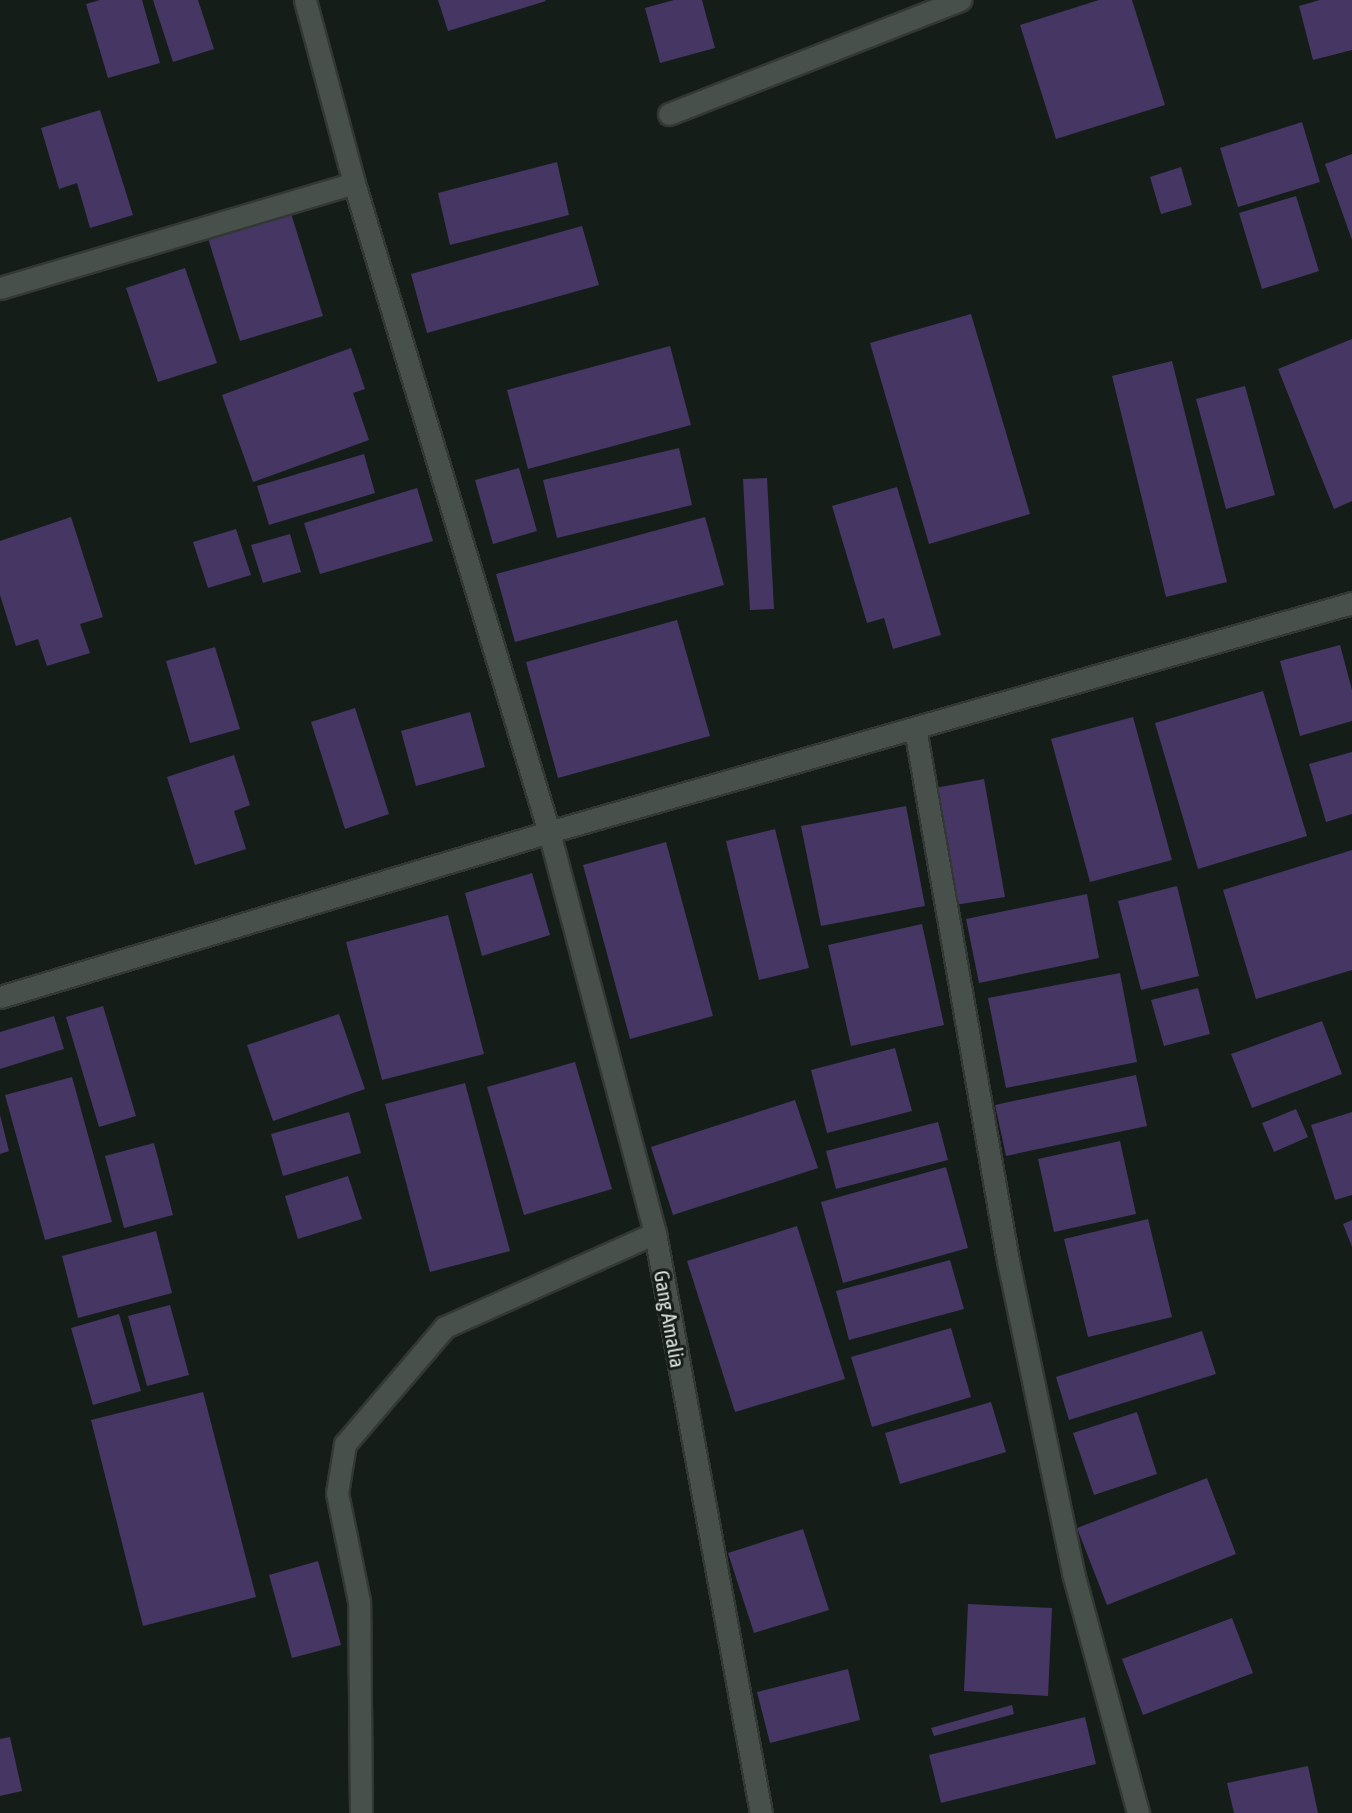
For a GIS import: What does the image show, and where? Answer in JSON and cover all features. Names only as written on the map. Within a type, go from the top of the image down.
[{"type":"street","name":"Gang Amalia","points":[[305,0],[354,183],[549,832],[655,1233],[761,1813]]},
{"type":"street","points":[[669,114],[960,0]]},
{"type":"street","points":[[0,288],[354,183]]},
{"type":"street","points":[[0,997],[549,832],[1351,606]]},
{"type":"street","points":[[915,728],[1008,1261],[1073,1573],[1138,1813]]},
{"type":"street","points":[[361,1813],[357,1772],[359,1601],[337,1493],[345,1444],[445,1327],[655,1233]]},
{"type":"building","points":[[100,0],[142,0],[160,63],[108,78],[86,4]]},
{"type":"building","points":[[153,0],[198,0],[214,49],[173,62]]},
{"type":"building","points":[[438,0],[545,0],[546,1],[448,31]]},
{"type":"building","points":[[674,0],[702,0],[715,48],[660,63],[645,8]]},
{"type":"building","points":[[1099,0],[1132,0],[1165,105],[1056,139],[1020,25]]},
{"type":"building","points":[[1320,0],[1352,0],[1352,50],[1313,60],[1299,6]]},
{"type":"building","points":[[100,110],[133,215],[90,228],[77,183],[59,189],[41,128]]},
{"type":"building","points":[[1302,122],[1320,182],[1238,207],[1220,148]]},
{"type":"building","points":[[1352,154],[1352,240],[1325,164]]},
{"type":"building","points":[[557,162],[569,215],[450,245],[438,193]]},
{"type":"building","points":[[1181,167],[1192,205],[1161,214],[1150,177]]},
{"type":"building","points":[[1296,196],[1319,271],[1262,289],[1239,213]]},
{"type":"building","points":[[289,207],[323,316],[240,341],[206,232]]},
{"type":"building","points":[[582,226],[599,285],[427,333],[411,274]]},
{"type":"building","points":[[185,268],[217,363],[158,382],[126,288]]},
{"type":"building","points":[[971,314],[1030,514],[929,544],[870,343]]},
{"type":"building","points":[[1352,339],[1352,501],[1334,509],[1278,369]]},
{"type":"building","points":[[670,346],[691,425],[528,469],[507,390]]},
{"type":"building","points":[[351,348],[365,389],[353,393],[369,440],[253,482],[222,395]]},
{"type":"building","points":[[1172,361],[1227,582],[1166,597],[1112,376]]},
{"type":"building","points":[[1245,386],[1275,495],[1226,509],[1196,399]]},
{"type":"building","points":[[679,448],[692,505],[557,538],[543,480]]},
{"type":"building","points":[[364,454],[375,493],[269,525],[257,486]]},
{"type":"building","points":[[519,468],[537,531],[493,544],[475,480]]},
{"type":"building","points":[[767,478],[774,609],[750,610],[743,479]]},
{"type":"building","points":[[897,487],[941,635],[893,649],[884,618],[867,623],[832,506]]},
{"type":"building","points":[[417,488],[433,541],[320,574],[304,523]]},
{"type":"building","points":[[71,517],[103,617],[80,624],[90,653],[47,666],[38,639],[16,646],[0,595],[0,541]]},
{"type":"building","points":[[705,517],[724,585],[515,642],[496,574]]},
{"type":"building","points":[[236,529],[251,575],[208,588],[193,542]]},
{"type":"building","points":[[290,534],[301,572],[263,583],[251,545]]},
{"type":"building","points":[[677,620],[710,736],[558,778],[526,662]]},
{"type":"building","points":[[1340,645],[1352,690],[1352,721],[1300,736],[1280,661]]},
{"type":"building","points":[[215,647],[240,729],[190,743],[166,661]]},
{"type":"building","points":[[1263,691],[1307,836],[1198,869],[1155,723]]},
{"type":"building","points":[[355,708],[389,814],[345,829],[311,722]]},
{"type":"building","points":[[470,712],[485,767],[416,786],[401,731]]},
{"type":"building","points":[[1133,717],[1172,860],[1090,882],[1051,739]]},
{"type":"building","points":[[1352,752],[1352,814],[1326,822],[1309,764]]},
{"type":"building","points":[[234,755],[250,805],[234,811],[246,849],[195,865],[167,777]]},
{"type":"building","points":[[984,779],[1005,897],[955,905],[935,788]]},
{"type":"building","points":[[906,806],[925,906],[821,926],[801,826]]},
{"type":"building","points":[[775,829],[809,968],[759,980],[726,841]]},
{"type":"building","points":[[666,842],[713,1016],[630,1039],[583,865]]},
{"type":"building","points":[[1352,850],[1352,970],[1256,999],[1223,890]]},
{"type":"building","points":[[532,873],[550,935],[482,956],[465,893]]},
{"type":"building","points":[[1177,886],[1199,976],[1141,990],[1118,901]]},
{"type":"building","points":[[1087,894],[1099,958],[979,983],[966,919]]},
{"type":"building","points":[[448,915],[484,1054],[382,1080],[346,942]]},
{"type":"building","points":[[922,924],[944,1025],[851,1046],[828,945]]},
{"type":"building","points":[[1120,973],[1137,1062],[1006,1088],[988,998]]},
{"type":"building","points":[[1198,988],[1210,1034],[1164,1046],[1151,1000]]},
{"type":"building","points":[[103,1006],[136,1116],[99,1127],[66,1017]]},
{"type":"building","points":[[339,1014],[365,1089],[273,1121],[247,1045]]},
{"type":"building","points":[[54,1016],[64,1049],[0,1069],[0,1032]]},
{"type":"building","points":[[1322,1021],[1342,1074],[1252,1108],[1231,1054]]},
{"type":"building","points":[[895,1048],[912,1111],[827,1133],[811,1070]]},
{"type":"building","points":[[575,1062],[612,1189],[524,1215],[487,1087]]},
{"type":"building","points":[[1136,1075],[1147,1126],[1006,1156],[995,1105]]},
{"type":"building","points":[[72,1077],[112,1222],[45,1240],[5,1095]]},
{"type":"building","points":[[465,1083],[510,1251],[430,1272],[385,1104]]},
{"type":"building","points":[[795,1100],[818,1168],[673,1215],[651,1147]]},
{"type":"building","points":[[1296,1109],[1308,1137],[1274,1152],[1262,1123]]},
{"type":"building","points":[[349,1112],[361,1153],[283,1176],[271,1134]]},
{"type":"building","points":[[1352,1112],[1352,1195],[1335,1200],[1311,1125]]},
{"type":"building","points":[[0,1115],[9,1151],[0,1154]]},
{"type":"building","points":[[938,1122],[948,1160],[836,1189],[826,1151]]},
{"type":"building","points":[[1120,1141],[1136,1214],[1054,1232],[1038,1159]]},
{"type":"building","points":[[154,1143],[173,1215],[124,1228],[105,1156]]},
{"type":"building","points":[[946,1167],[968,1248],[843,1283],[821,1202]]},
{"type":"building","points":[[348,1176],[362,1219],[298,1239],[285,1196]]},
{"type":"building","points":[[1148,1219],[1172,1317],[1088,1337],[1064,1239]]},
{"type":"building","points":[[1352,1220],[1352,1247],[1343,1224]]},
{"type":"building","points":[[797,1226],[845,1379],[735,1412],[687,1261]]},
{"type":"building","points":[[156,1231],[172,1293],[78,1318],[62,1256]]},
{"type":"building","points":[[950,1260],[964,1309],[849,1340],[836,1291]]},
{"type":"building","points":[[170,1305],[189,1375],[147,1386],[128,1316]]},
{"type":"building","points":[[119,1314],[141,1391],[93,1405],[71,1328]]},
{"type":"building","points":[[951,1328],[971,1397],[872,1427],[851,1357]]},
{"type":"building","points":[[1202,1331],[1216,1374],[1069,1420],[1056,1377]]},
{"type":"building","points":[[203,1392],[256,1597],[143,1626],[91,1420]]},
{"type":"building","points":[[991,1402],[1006,1452],[900,1484],[885,1433]]},
{"type":"building","points":[[1137,1412],[1157,1474],[1094,1495],[1073,1433]]},
{"type":"building","points":[[1207,1478],[1236,1554],[1107,1605],[1077,1528]]},
{"type":"building","points":[[803,1529],[829,1610],[754,1633],[728,1553]]},
{"type":"building","points":[[318,1561],[341,1645],[292,1658],[269,1575]]},
{"type":"building","points":[[968,1604],[1052,1608],[1048,1696],[964,1691]]},
{"type":"building","points":[[1232,1618],[1253,1673],[1143,1715],[1122,1659]]},
{"type":"building","points":[[848,1669],[860,1720],[770,1743],[757,1692]]},
{"type":"building","points":[[1012,1705],[1014,1714],[934,1736],[931,1728]]},
{"type":"building","points":[[1085,1717],[1096,1764],[941,1803],[929,1755]]},
{"type":"building","points":[[10,1737],[22,1791],[0,1796],[0,1739]]},
{"type":"building","points":[[1308,1766],[1318,1813],[1234,1813],[1227,1783]]}]
